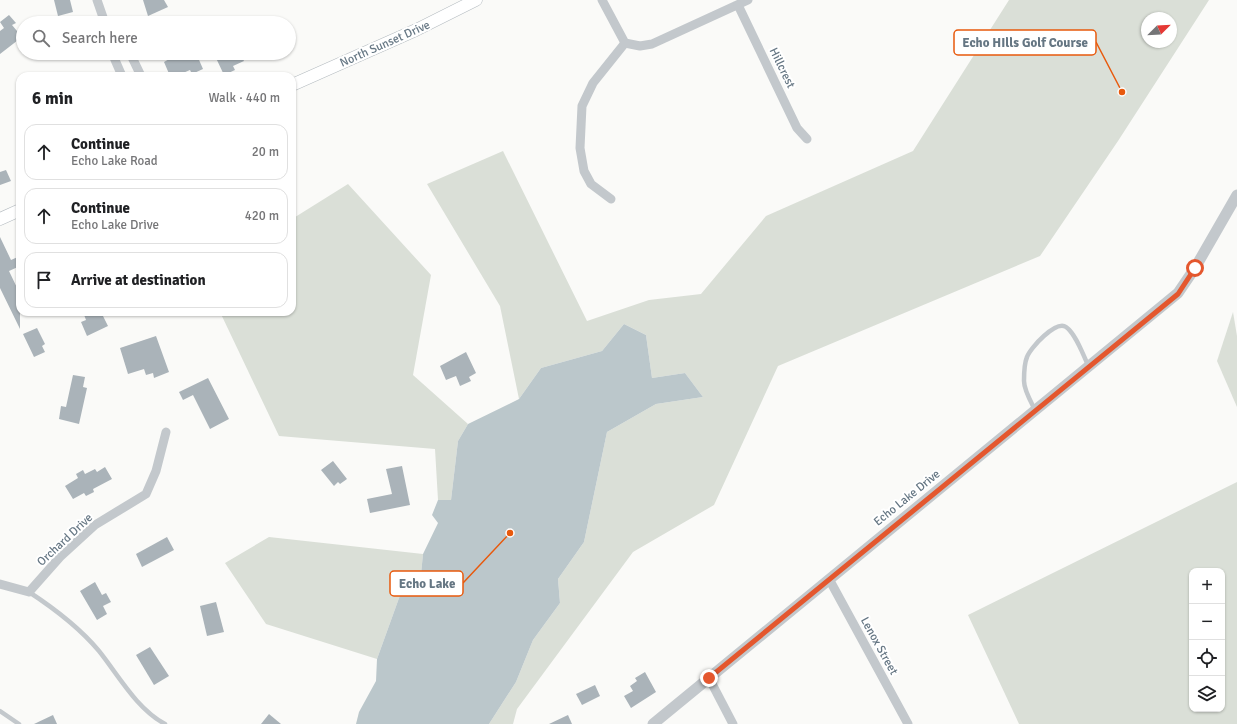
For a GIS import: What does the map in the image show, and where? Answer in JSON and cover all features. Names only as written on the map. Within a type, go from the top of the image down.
[{"type":"main road","name":"North Sunset Drive","points":[[296,83],[416,30],[476,0]]},
{"type":"main road","points":[[0,219],[16,212]]},
{"type":"street","points":[[97,0],[103,16]]},
{"type":"street","points":[[602,0],[625,44]]},
{"type":"street","points":[[625,44],[640,46],[652,44],[738,6],[748,0]]},
{"type":"street","name":"Hillcrest","points":[[738,6],[797,128],[807,139]]},
{"type":"street","points":[[611,199],[591,184],[584,171],[580,148],[582,106],[593,83],[625,44]]},
{"type":"street","points":[[115,60],[120,72]]},
{"type":"street","points":[[133,60],[139,72]]},
{"type":"street","name":"Echo Lake Drive","points":[[653,724],[1178,294],[1199,262],[1237,195]]},
{"type":"street","name":"Orchard Drive","points":[[29,592],[60,556],[95,525],[146,494],[156,471],[166,432]]},
{"type":"street","name":"Lenox Street","points":[[829,579],[908,724]]},
{"type":"street","points":[[0,584],[29,592]]},
{"type":"street","points":[[709,678],[733,724]]},
{"type":"lane","points":[[1036,410],[1024,383],[1025,364],[1028,355],[1046,334],[1057,327],[1066,327],[1072,334],[1089,366]]},
{"type":"lane","points":[[29,592],[57,611],[77,628],[98,651],[133,696],[154,718],[165,724]]},
{"type":"lane","points":[[0,711],[19,724]]},
{"type":"shaded area","points":[[1009,0],[1209,0],[1118,141],[1040,256],[778,366],[714,505],[633,552],[517,709],[513,724],[489,724],[516,682],[533,640],[560,603],[558,579],[584,542],[607,432],[656,404],[703,397],[685,373],[652,378],[646,335],[624,324],[602,351],[541,368],[519,399],[500,306],[427,184],[503,151],[587,321],[649,300],[701,294],[766,216],[913,151]]},
{"type":"shaded area","points":[[348,184],[431,275],[413,375],[468,424],[458,441],[451,500],[438,500],[435,449],[279,436],[222,316],[296,316],[296,216]]},
{"type":"shaded area","points":[[1233,312],[1237,336],[1237,407],[1217,361]]},
{"type":"shaded area","points":[[624,324],[646,335],[652,378],[685,373],[703,397],[656,404],[607,432],[584,542],[558,579],[560,603],[533,640],[516,682],[489,724],[356,724],[359,712],[376,681],[377,659],[403,587],[421,574],[423,554],[438,523],[432,515],[438,500],[451,500],[458,441],[468,424],[519,399],[541,368],[602,351]]},
{"type":"shaded area","points":[[1237,482],[1237,724],[1019,724],[968,615]]},
{"type":"shaded area","points":[[269,537],[423,554],[421,574],[403,587],[377,659],[266,624],[225,563]]},
{"type":"building","points":[[54,0],[70,0],[73,12],[58,16]]},
{"type":"building","points":[[143,0],[164,0],[168,7],[148,16]]},
{"type":"building","points":[[9,15],[16,23],[12,25],[16,30],[16,42],[0,54],[0,31],[4,28],[0,22]]},
{"type":"building","points":[[168,60],[199,60],[203,69],[196,72],[191,72],[190,70],[185,72],[168,72],[164,62]]},
{"type":"building","points":[[217,60],[244,60],[233,66],[235,70],[231,72],[223,72]]},
{"type":"building","points":[[6,170],[11,181],[0,185],[0,172]]},
{"type":"building","points":[[0,237],[11,260],[16,258],[16,268],[9,271],[16,286],[16,316],[20,316],[20,329],[0,288]]},
{"type":"building","points":[[84,316],[103,316],[108,326],[87,336],[81,322],[86,320]]},
{"type":"building","points":[[37,328],[45,344],[42,346],[45,352],[34,357],[23,334]]},
{"type":"building","points":[[156,336],[169,372],[154,378],[153,373],[146,375],[144,369],[128,374],[120,348]]},
{"type":"building","points":[[466,352],[476,373],[469,377],[471,381],[460,386],[456,376],[446,380],[440,366]]},
{"type":"building","points":[[73,375],[85,377],[83,387],[87,388],[79,424],[59,419],[61,406],[66,407]]},
{"type":"building","points":[[208,378],[229,419],[210,429],[193,395],[183,400],[179,392]]},
{"type":"building","points":[[333,461],[347,479],[340,484],[338,482],[334,486],[321,470]]},
{"type":"building","points":[[402,466],[410,505],[370,513],[367,499],[392,494],[386,469]]},
{"type":"building","points":[[105,467],[112,479],[93,489],[94,492],[86,496],[84,493],[73,499],[65,486],[78,478],[76,474],[83,470],[85,474],[95,469],[97,472]]},
{"type":"building","points":[[167,537],[174,550],[142,567],[136,554]]},
{"type":"building","points":[[95,582],[102,595],[106,593],[111,602],[103,606],[107,614],[97,620],[80,591]]},
{"type":"building","points":[[216,602],[224,632],[207,636],[200,606]]},
{"type":"building","points":[[150,647],[169,676],[154,685],[136,655]]},
{"type":"building","points":[[645,672],[656,692],[631,708],[624,696],[633,691],[630,686],[637,681],[635,678]]},
{"type":"building","points":[[595,685],[600,696],[582,705],[576,694]]},
{"type":"building","points":[[269,714],[281,724],[261,724]]},
{"type":"building","points":[[53,715],[57,724],[34,724]]},
{"type":"building","points":[[568,715],[572,724],[549,724]]},
{"type":"place","name":"Echo HIlls Golf Course","points":[[1122,92]]},
{"type":"place","name":"Echo Lake","points":[[510,533]]},
{"type":"route","points":[[709,678],[1178,294],[1195,268]]}]
